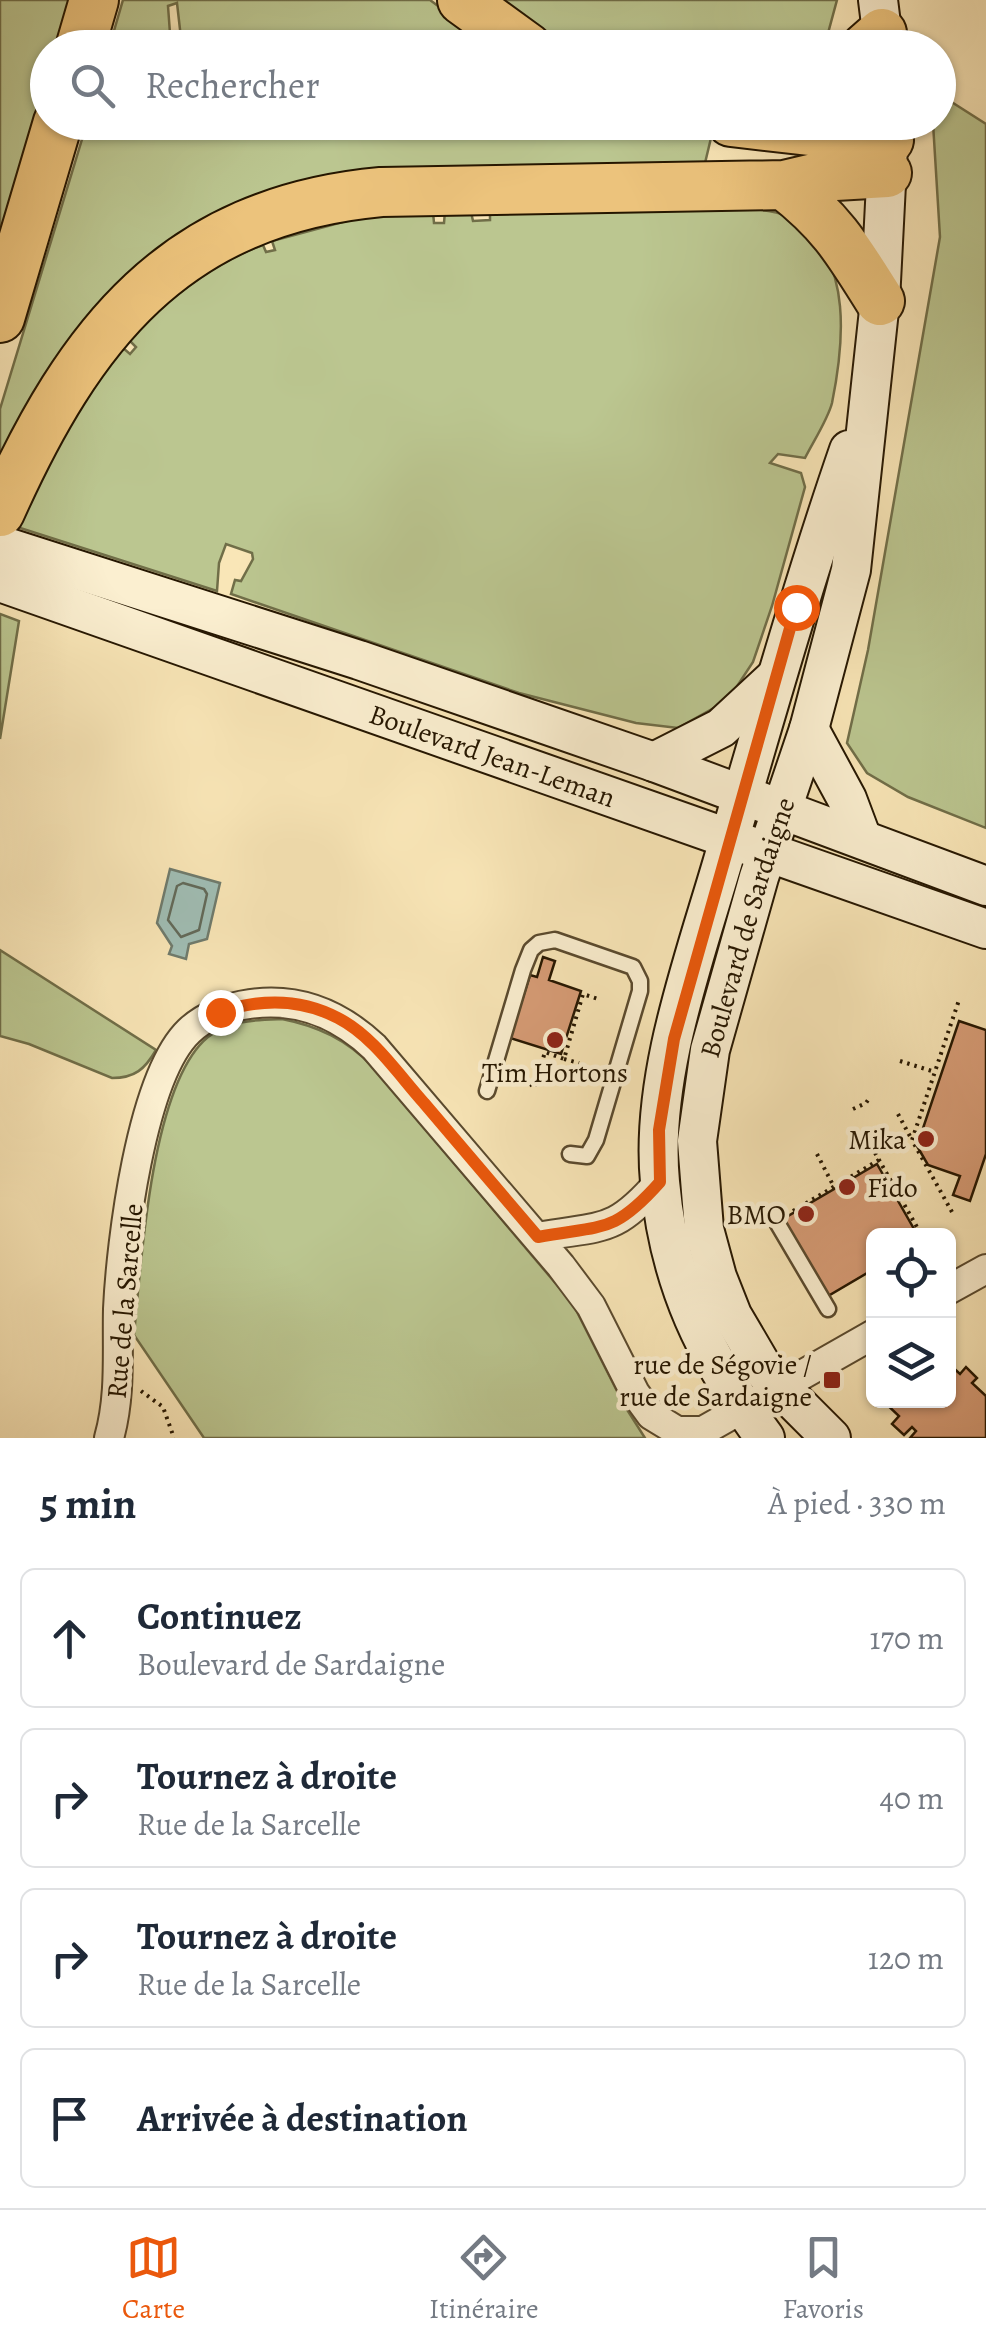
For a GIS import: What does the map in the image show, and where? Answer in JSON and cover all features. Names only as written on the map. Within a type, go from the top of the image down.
[{"type":"highway","points":[[85,30],[94,0]]},
{"type":"highway","points":[[462,0],[503,30]]},
{"type":"highway","points":[[0,318],[53,140]]},
{"type":"highway","points":[[858,140],[888,145]]},
{"type":"highway","points":[[0,512],[52,408],[96,340],[168,270],[256,221],[318,202],[381,192],[784,185],[818,177],[888,145]]},
{"type":"highway","points":[[784,185],[835,230],[880,301]]},
{"type":"street","name":"Boulevard de Sardaigne","points":[[830,1438],[781,1390],[753,1354],[724,1297],[704,1229],[697,1171],[698,1113],[706,1070],[767,852],[809,729],[851,570],[880,301],[888,145]]},
{"type":"street","name":"Boulevard de Sardaigne","points":[[754,1424],[702,1342],[679,1284],[660,1182],[659,1130],[666,1071],[729,838],[812,555],[871,386]]},
{"type":"street","name":"Boulevard Jean-Leman","points":[[14,568],[359,660],[654,762],[986,886]]},
{"type":"street","name":"Boulevard Jean-Leman","points":[[14,568],[729,838],[986,929]]},
{"type":"street","points":[[654,762],[721,728],[777,676]]},
{"type":"street","points":[[809,729],[847,799],[862,839]]},
{"type":"street","name":"Rue de la Sarcelle","points":[[109,1438],[117,1400],[118,1309],[124,1246],[162,1073],[188,1032],[220,1012],[266,1002],[317,1008],[353,1026],[387,1060],[538,1237],[591,1306],[635,1393],[656,1421],[676,1431],[697,1434],[754,1424],[781,1390],[866,1339]]},
{"type":"street","points":[[538,1237],[613,1224],[638,1206],[660,1182]]},
{"type":"street","points":[[956,1286],[986,1270]]},
{"type":"lane","points":[[487,1090],[523,970],[539,943],[555,940],[634,968],[640,992],[596,1140],[587,1156],[570,1154]]},
{"type":"lane","points":[[778,1214],[828,1310]]},
{"type":"path","points":[[564,1058],[583,994],[598,999]]},
{"type":"path","points":[[913,1137],[959,1000]]},
{"type":"path","points":[[520,1071],[534,1088],[545,1052],[579,1064]]},
{"type":"path","points":[[900,1060],[934,1072]]},
{"type":"path","points":[[853,1109],[870,1097]]},
{"type":"path","points":[[898,1114],[952,1212]]},
{"type":"path","points":[[913,1137],[920,1137]]},
{"type":"path","points":[[862,1150],[870,1148],[879,1160],[917,1228]]},
{"type":"path","points":[[816,1154],[834,1187]]},
{"type":"path","points":[[778,1214],[800,1208],[879,1160]]},
{"type":"path","points":[[132,1386],[163,1406],[174,1438]]},
{"type":"green space","points":[[0,0],[71,0],[63,30],[30,30],[32,140],[0,252]]},
{"type":"green space","points":[[123,0],[430,0],[470,30],[180,30],[177,3],[168,6],[170,30],[114,30]]},
{"type":"green space","points":[[485,0],[837,0],[829,30],[530,29]]},
{"type":"green space","points":[[956,105],[986,124],[986,828],[908,797],[867,773],[847,743],[868,650],[940,237],[934,140],[956,140]]},
{"type":"green space","points":[[82,140],[711,140],[705,163],[232,212],[0,479],[0,409]]},
{"type":"green space","points":[[749,208],[776,212],[800,223],[829,260],[840,306],[836,380],[830,409],[805,458],[778,454],[770,463],[801,473],[805,487],[753,662],[728,700],[678,728],[636,723],[519,693],[231,594],[235,580],[241,581],[253,559],[252,553],[226,544],[219,563],[217,591],[17,527],[67,424],[122,347],[130,354],[136,347],[128,339],[191,284],[244,253],[263,245],[266,252],[275,250],[272,241],[365,216],[433,212],[434,223],[444,223],[445,211],[471,212],[473,221],[490,220],[490,212]]},
{"type":"green space","points":[[0,614],[19,621],[0,739]]},
{"type":"green space","points":[[0,950],[156,1050],[148,1062],[133,1074],[112,1078],[0,1036]]},
{"type":"green space","points":[[282,1019],[331,1036],[373,1067],[573,1304],[645,1438],[204,1438],[134,1335],[152,1177],[173,1093],[189,1060],[208,1037],[225,1027]]},
{"type":"water","points":[[170,869],[220,883],[207,939],[189,944],[186,959],[169,954],[172,946],[157,923]]},
{"type":"building","points":[[543,957],[555,961],[549,980],[581,991],[561,1054],[510,1038],[530,975],[537,977]]},
{"type":"building","points":[[959,1021],[986,1030],[986,1154],[970,1201],[953,1195],[960,1176],[928,1165],[917,1146]]},
{"type":"building","points":[[877,1164],[913,1228],[866,1228],[866,1274],[828,1296],[783,1219]]},
{"type":"building","points":[[966,1367],[977,1378],[972,1383],[986,1396],[986,1438],[910,1438],[916,1431],[912,1427],[904,1435],[892,1424],[899,1416],[890,1408],[956,1408],[956,1370],[960,1374]]},
{"type":"place","name":"Tim Hortons","points":[[555,1040]]},
{"type":"place","name":"Mika","points":[[926,1139]]},
{"type":"place","name":"Fido","points":[[847,1187]]},
{"type":"place","name":"BMO","points":[[806,1214]]},
{"type":"place","name":"rue de Ségovie / rue de Sardaigne","points":[[832,1380]]},
{"type":"route","points":[[220,1012],[240,1005],[292,1003],[317,1008],[353,1026],[387,1060],[538,1237],[588,1231],[619,1220],[660,1182],[659,1130],[666,1071],[796,607]]}]
